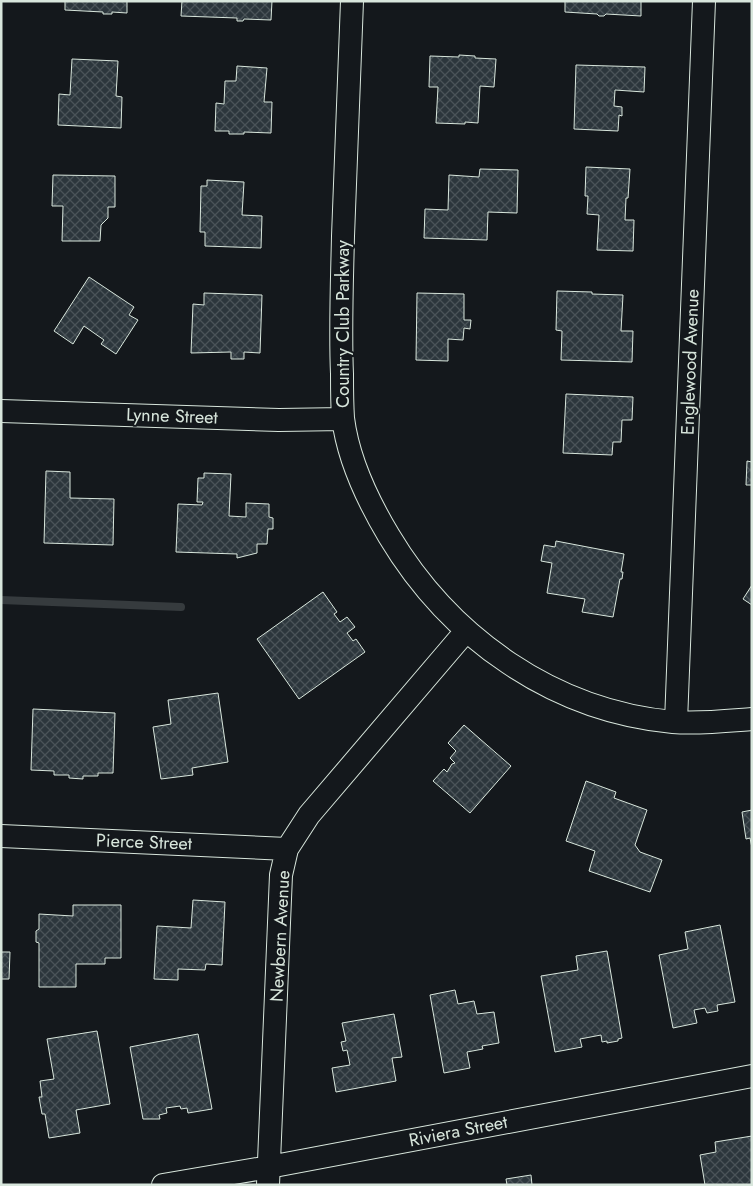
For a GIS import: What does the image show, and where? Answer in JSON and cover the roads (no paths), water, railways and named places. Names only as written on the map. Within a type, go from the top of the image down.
[{"type":"street","name":"Country Club Parkway","points":[[352,1],[340,324],[343,419],[352,456],[365,490],[382,524],[401,556],[424,587],[466,631],[496,656],[530,677],[601,708],[638,718],[676,722],[752,719]]},
{"type":"street","name":"Englewood Avenue","points":[[676,722],[704,1]]},
{"type":"street","name":"Lynne Street","points":[[1,411],[279,420],[343,419]]},
{"type":"street","name":"Newbern Avenue","points":[[268,1176],[281,876],[287,849],[309,815],[466,631]]},
{"type":"street","name":"Pierce Street","points":[[1,836],[287,849]]},
{"type":"street","name":"Riviera Street","points":[[163,1185],[268,1176],[752,1076]]},
{"type":"waterway","points":[[1,600],[181,607]]}]
